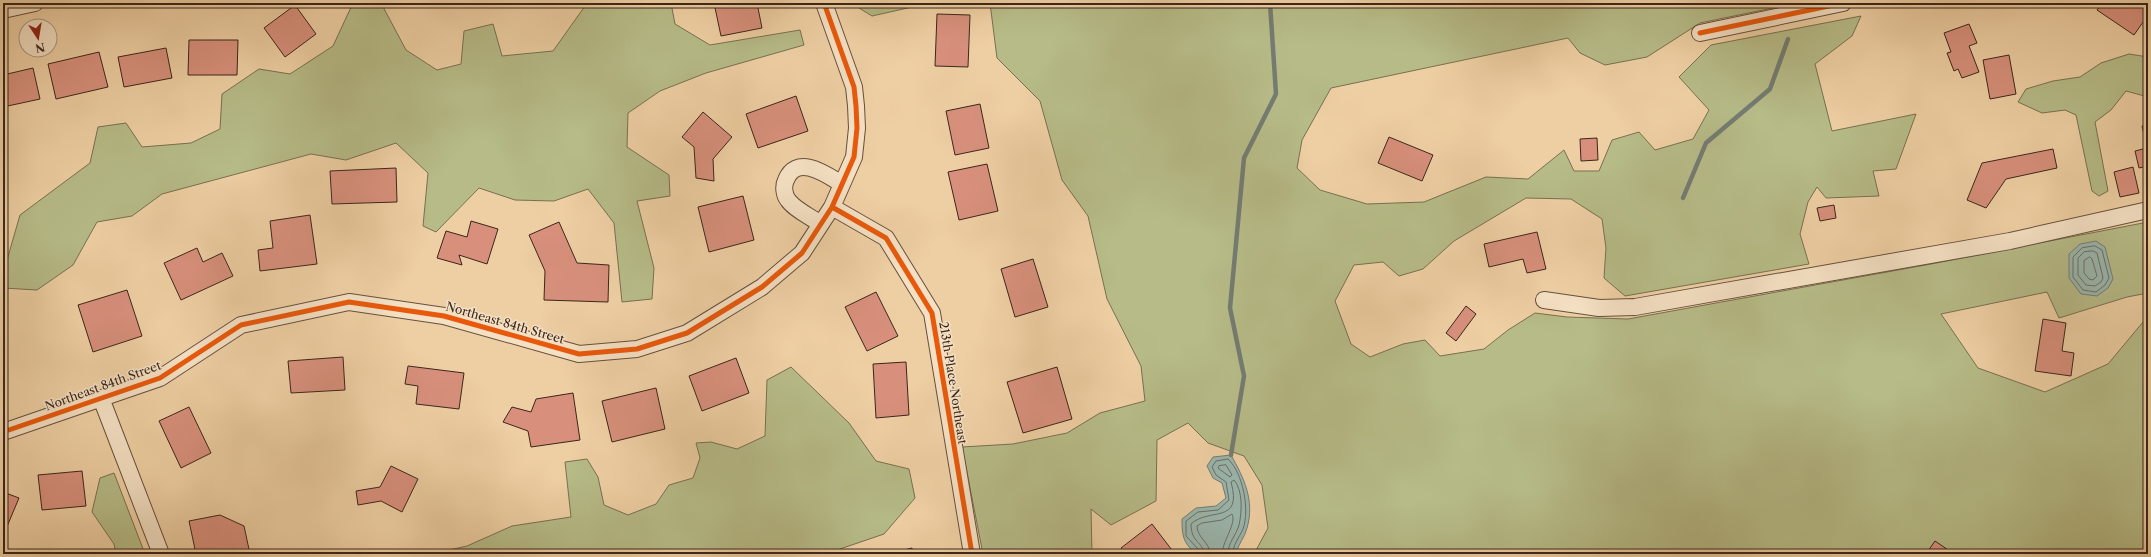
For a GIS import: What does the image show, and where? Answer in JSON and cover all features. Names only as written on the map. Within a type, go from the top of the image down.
[{"type":"street","points":[[3,10],[35,3]]},
{"type":"street","points":[[824,3],[855,94],[857,128],[854,157],[832,207]]},
{"type":"street","points":[[1700,33],[1844,3]]},
{"type":"street","points":[[821,224],[788,200],[785,194],[786,180],[795,169],[808,167],[842,184]]},
{"type":"street","name":"Northeast 84th Street","points":[[3,432],[160,378],[241,325],[349,302],[444,316],[579,354],[637,348],[687,333],[762,288],[802,253],[832,207]]},
{"type":"street","name":"213th Place Northeast","points":[[832,207],[886,238],[932,313],[972,554]]},
{"type":"street","points":[[1544,300],[1599,308],[1635,307],[2010,241],[2148,210]]},
{"type":"street","points":[[101,398],[161,554]]},
{"type":"green space","points":[[353,3],[381,3],[406,50],[437,70],[461,64],[464,31],[493,24],[502,56],[553,51],[585,6],[584,3],[671,3],[675,24],[710,45],[800,30],[804,45],[706,73],[660,91],[628,113],[627,147],[669,175],[670,196],[637,201],[654,268],[652,299],[622,302],[614,223],[588,189],[554,201],[515,200],[479,188],[436,232],[423,226],[428,173],[396,143],[346,160],[311,154],[162,194],[132,216],[97,222],[73,265],[37,290],[3,288],[3,274],[20,215],[90,163],[98,127],[126,123],[142,147],[191,143],[220,129],[222,94],[259,69],[290,74],[333,46]]},
{"type":"green space","points":[[851,3],[930,3],[872,16]]},
{"type":"green space","points":[[990,3],[1797,3],[1700,23],[1647,57],[1605,65],[1580,53],[1568,38],[1331,88],[1302,140],[1297,168],[1320,190],[1367,204],[1424,202],[1486,177],[1528,179],[1564,150],[1574,171],[1599,171],[1612,140],[1639,132],[1655,150],[1693,139],[1709,110],[1679,77],[1711,45],[1861,16],[1852,36],[1815,64],[1832,131],[1916,114],[1896,169],[1873,171],[1879,196],[1826,198],[1817,187],[1808,202],[1800,234],[1809,264],[1625,296],[1604,278],[1606,248],[1602,219],[1571,199],[1526,198],[1454,241],[1423,269],[1399,276],[1383,262],[1354,265],[1335,301],[1351,344],[1370,357],[1403,344],[1425,340],[1440,356],[1484,349],[1508,330],[1535,313],[1567,317],[1628,319],[1931,264],[2148,222],[2148,293],[2127,297],[2059,318],[2047,292],[1941,314],[1978,368],[2045,392],[2108,364],[2148,316],[2148,554],[1254,554],[1268,528],[1262,485],[1244,456],[1208,443],[1188,423],[1157,440],[1156,501],[1111,525],[1091,509],[1092,554],[983,554],[962,447],[1013,444],[1067,433],[1100,413],[1145,401],[1141,366],[1107,299],[1088,216],[1062,180],[1040,101],[997,58]]},
{"type":"green space","points":[[2129,54],[2148,57],[2148,97],[2126,91],[2111,110],[2095,122],[2108,191],[2099,196],[2092,191],[2076,115],[2065,110],[2042,113],[2018,102],[2026,89],[2053,81],[2080,77],[2101,63]]},
{"type":"green space","points":[[791,367],[849,423],[876,461],[909,469],[915,498],[884,534],[840,549],[840,554],[431,554],[467,546],[512,526],[571,517],[565,462],[587,459],[598,477],[604,505],[628,515],[656,504],[669,485],[693,478],[700,458],[696,443],[711,442],[737,449],[765,436],[767,380]]},
{"type":"green space","points":[[114,473],[145,554],[116,554],[114,544],[92,512],[100,478]]},
{"type":"water","points":[[2096,241],[2105,247],[2113,279],[2108,288],[2097,296],[2081,294],[2069,278],[2069,254],[2080,244]]},
{"type":"water","points":[[1231,455],[1244,481],[1249,499],[1250,508],[1246,531],[1236,554],[1198,554],[1189,547],[1184,539],[1182,519],[1196,508],[1216,506],[1226,498],[1222,483],[1213,478],[1207,466],[1213,457]]},
{"type":"building","points":[[714,3],[757,3],[762,28],[721,36]]},
{"type":"building","points":[[2102,3],[2148,3],[2148,15],[2134,35],[2097,10]]},
{"type":"building","points":[[295,5],[316,34],[285,57],[264,28]]},
{"type":"building","points":[[937,14],[970,15],[968,67],[935,66]]},
{"type":"building","points":[[1969,24],[1977,43],[1969,46],[1979,72],[1962,78],[1958,69],[1954,71],[1947,53],[1951,52],[1944,33]]},
{"type":"building","points":[[189,40],[238,40],[237,75],[188,75]]},
{"type":"building","points":[[166,48],[172,78],[124,87],[118,57]]},
{"type":"building","points":[[99,52],[108,87],[56,99],[48,64]]},
{"type":"building","points":[[2009,55],[2016,94],[1990,99],[1983,60]]},
{"type":"building","points":[[33,68],[40,99],[3,107],[3,75]]},
{"type":"building","points":[[796,96],[808,131],[758,148],[746,114]]},
{"type":"building","points":[[980,104],[989,148],[955,155],[946,111]]},
{"type":"building","points":[[703,112],[732,137],[713,159],[714,181],[696,178],[694,147],[682,137]]},
{"type":"building","points":[[2148,125],[2148,166],[2139,168],[2135,151],[2147,148],[2142,126]]},
{"type":"building","points":[[1389,137],[1433,155],[1422,181],[1378,163]]},
{"type":"building","points":[[1597,138],[1598,160],[1581,161],[1580,139]]},
{"type":"building","points":[[2053,149],[2057,168],[2006,179],[1986,208],[1967,200],[1982,163]]},
{"type":"building","points":[[987,164],[998,211],[959,220],[948,172]]},
{"type":"building","points":[[2133,167],[2139,193],[2120,197],[2114,172]]},
{"type":"building","points":[[396,168],[397,202],[332,204],[330,171]]},
{"type":"building","points":[[743,196],[754,240],[709,252],[698,207]]},
{"type":"building","points":[[1834,205],[1836,218],[1820,221],[1817,208]]},
{"type":"building","points":[[310,215],[317,264],[260,271],[258,250],[273,248],[270,221]]},
{"type":"building","points":[[471,221],[498,229],[487,264],[459,255],[462,265],[437,258],[446,231],[467,237]]},
{"type":"building","points":[[559,222],[577,263],[609,265],[608,302],[544,300],[545,271],[529,235]]},
{"type":"building","points":[[1537,232],[1546,269],[1527,273],[1523,259],[1489,267],[1484,244]]},
{"type":"building","points":[[197,248],[203,262],[222,253],[233,276],[181,300],[164,263]]},
{"type":"building","points":[[1033,259],[1048,307],[1015,317],[1001,269]]},
{"type":"building","points":[[127,290],[142,336],[93,352],[78,305]]},
{"type":"building","points":[[876,292],[898,336],[867,351],[845,307]]},
{"type":"building","points":[[1466,306],[1476,314],[1456,341],[1446,333]]},
{"type":"building","points":[[2043,319],[2066,323],[2062,351],[2074,353],[2071,376],[2035,371]]},
{"type":"building","points":[[343,357],[345,390],[291,393],[288,361]]},
{"type":"building","points":[[736,358],[749,393],[702,411],[689,376]]},
{"type":"building","points":[[906,362],[909,415],[876,418],[873,364]]},
{"type":"building","points":[[408,366],[464,373],[459,409],[416,404],[418,386],[405,384]]},
{"type":"building","points":[[1057,367],[1072,419],[1023,433],[1007,382]]},
{"type":"building","points":[[656,388],[665,429],[612,442],[602,401]]},
{"type":"building","points":[[573,393],[580,440],[531,447],[528,431],[503,422],[512,407],[531,412],[536,399]]},
{"type":"building","points":[[189,407],[211,453],[181,468],[159,421]]},
{"type":"building","points":[[391,466],[418,479],[402,512],[381,501],[358,505],[356,491],[380,487]]},
{"type":"building","points":[[82,471],[86,506],[42,510],[38,475]]},
{"type":"building","points":[[3,492],[19,498],[3,536]]},
{"type":"building","points":[[220,515],[244,526],[250,554],[196,554],[189,521]]},
{"type":"building","points":[[1152,524],[1175,554],[1126,554],[1121,548]]},
{"type":"building","points":[[1935,541],[1954,554],[1926,554]]},
{"type":"building","points":[[912,548],[913,554],[888,554]]},
{"type":"waterway","points":[[1231,455],[1244,376],[1230,308],[1244,158],[1276,94],[1270,3]]},
{"type":"waterway","points":[[1683,198],[1706,143],[1770,89],[1788,39]]},
{"type":"cycle path","points":[[824,3],[854,87],[857,128],[854,157],[832,207],[886,238],[932,313],[972,554]]},
{"type":"cycle path","points":[[1700,33],[1843,3]]},
{"type":"cycle path","points":[[3,432],[160,378],[241,325],[349,302],[444,316],[579,354],[637,349],[687,333],[762,287],[802,253],[832,207]]}]
